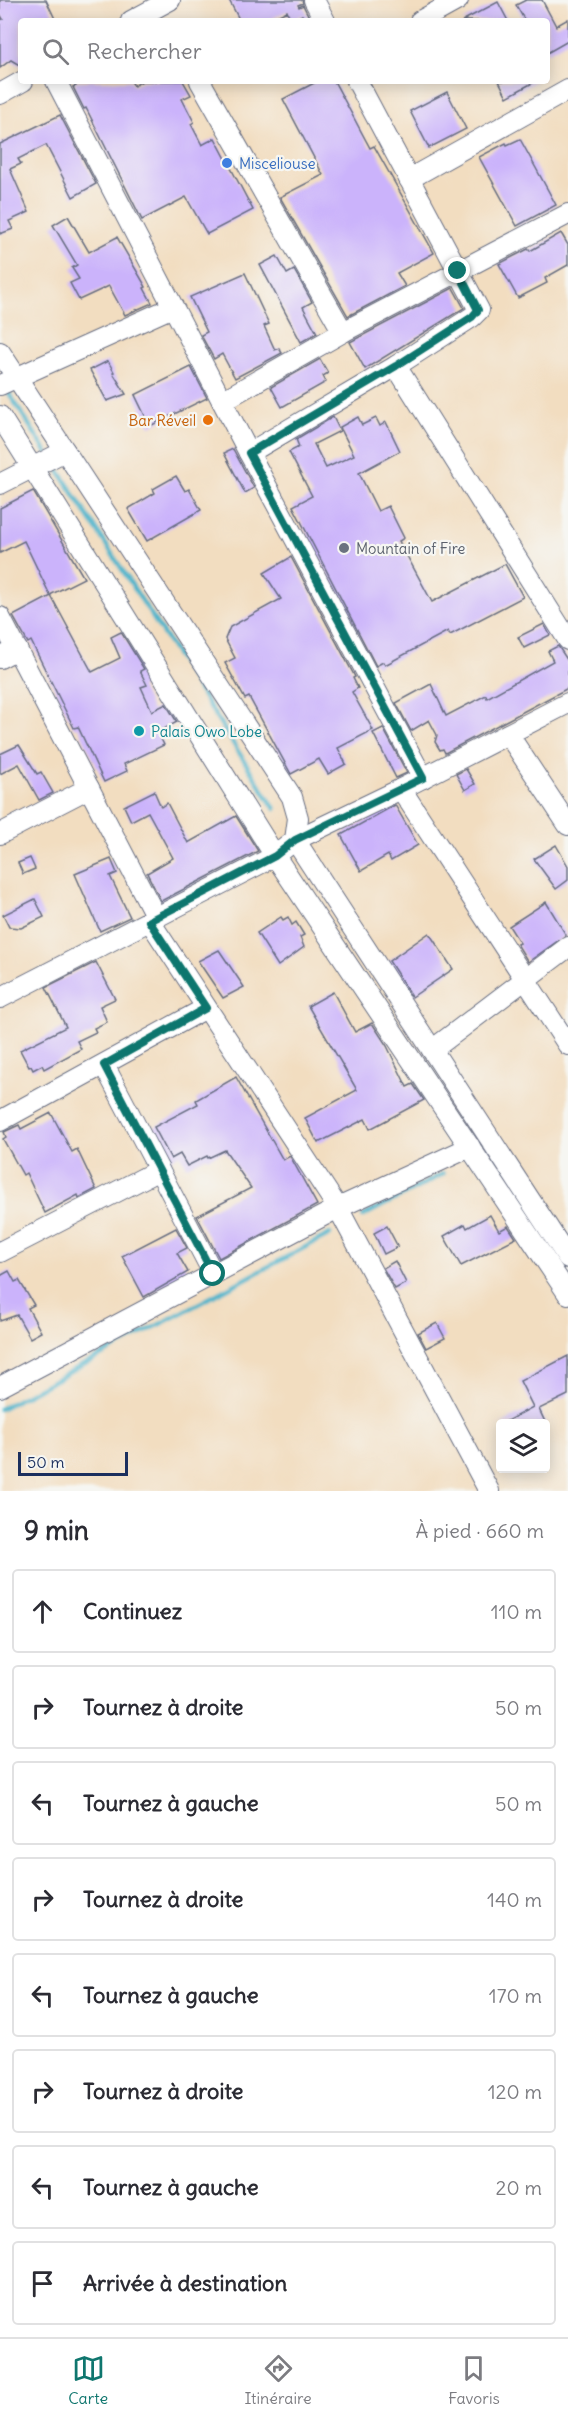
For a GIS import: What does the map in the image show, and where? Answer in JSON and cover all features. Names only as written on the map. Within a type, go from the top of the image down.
[{"type":"street","points":[[314,0],[323,18]]},
{"type":"street","points":[[425,18],[458,0]]},
{"type":"street","points":[[140,18],[164,9]]},
{"type":"street","points":[[0,94],[18,83]]},
{"type":"street","points":[[58,84],[249,453],[423,778]]},
{"type":"street","points":[[202,84],[343,332]]},
{"type":"street","points":[[249,453],[396,366],[472,317],[478,310],[359,84]]},
{"type":"street","points":[[409,179],[568,90]]},
{"type":"street","points":[[222,401],[343,332],[568,214]]},
{"type":"street","points":[[8,381],[173,307]]},
{"type":"street","points":[[0,352],[8,381],[64,451],[292,797],[298,818],[295,840],[567,1253]]},
{"type":"street","points":[[396,366],[568,640]]},
{"type":"street","points":[[0,416],[34,467],[275,856],[568,1294]]},
{"type":"street","points":[[0,484],[64,451]]},
{"type":"street","points":[[0,617],[8,654],[89,788],[152,919],[206,1008],[338,1208],[489,1491]]},
{"type":"street","points":[[0,998],[275,856],[295,840],[423,778],[568,703]]},
{"type":"street","points":[[508,734],[568,825]]},
{"type":"street","points":[[0,834],[89,788]]},
{"type":"street","points":[[401,789],[568,1045]]},
{"type":"street","points":[[432,1050],[568,947]]},
{"type":"street","points":[[0,1121],[206,1008]]},
{"type":"street","points":[[104,1065],[213,1274]]},
{"type":"street","points":[[0,1387],[338,1208],[493,1143]]},
{"type":"street","points":[[0,1252],[159,1170]]},
{"type":"building","points":[[0,0],[46,0],[55,18],[18,18],[18,64],[11,60],[0,68],[0,20],[3,19],[0,14]]},
{"type":"building","points":[[229,0],[302,0],[303,3],[298,5],[299,7],[303,5],[310,18],[304,18],[302,15],[290,18],[287,11],[273,18],[238,18]]},
{"type":"building","points":[[526,0],[542,0],[556,26],[568,19],[568,41],[550,51],[550,18],[523,18],[516,5]]},
{"type":"building","points":[[498,2],[506,18],[468,18]]},
{"type":"building","points":[[75,84],[133,84],[134,86],[137,84],[185,84],[191,95],[182,99],[194,122],[191,124],[202,145],[215,138],[253,210],[207,234],[186,197],[142,220],[86,108],[84,109],[73,87],[76,86]]},
{"type":"building","points":[[312,84],[336,84],[370,148],[374,146],[434,253],[397,273],[405,286],[348,316],[280,197],[323,175],[283,99]]},
{"type":"building","points":[[500,84],[531,84],[507,97]]},
{"type":"building","points":[[447,92],[466,129],[429,148],[410,111]]},
{"type":"building","points":[[60,115],[96,184],[73,197],[46,145],[18,159],[21,164],[10,169],[29,212],[9,221],[13,229],[0,234],[0,144]]},
{"type":"building","points":[[520,139],[556,205],[517,226],[479,157],[506,143],[507,145]]},
{"type":"building","points":[[68,216],[89,252],[117,237],[146,287],[144,288],[152,303],[125,315],[109,286],[79,300],[70,283],[79,279],[72,268],[77,265],[53,225]]},
{"type":"building","points":[[561,233],[568,245],[568,265],[545,278],[547,283],[518,298],[499,264],[528,249],[530,251]]},
{"type":"building","points":[[277,256],[287,274],[294,270],[312,302],[303,307],[317,333],[301,342],[260,265]]},
{"type":"building","points":[[245,273],[269,324],[264,326],[275,350],[279,348],[282,353],[235,378],[222,354],[214,359],[201,335],[207,332],[190,297]]},
{"type":"building","points":[[453,288],[464,308],[365,369],[350,342]]},
{"type":"building","points":[[320,359],[328,373],[323,376],[326,382],[282,407],[271,387]]},
{"type":"building","points":[[108,361],[126,394],[107,401],[90,370]]},
{"type":"building","points":[[191,367],[207,398],[150,426],[135,395]]},
{"type":"building","points":[[333,417],[340,431],[314,444],[326,468],[354,455],[340,427],[358,417],[362,425],[376,418],[380,426],[386,422],[400,451],[359,473],[378,511],[388,506],[404,538],[399,541],[432,602],[505,564],[523,597],[450,635],[448,631],[385,665],[383,662],[376,666],[293,506],[312,496],[289,452],[299,447],[296,439]]},
{"type":"building","points":[[233,449],[254,488],[245,493],[224,453]]},
{"type":"building","points":[[176,476],[185,491],[189,489],[201,510],[147,541],[128,509],[155,493],[153,489]]},
{"type":"building","points":[[33,491],[84,578],[50,595],[24,541],[0,553],[0,508]]},
{"type":"building","points":[[291,557],[355,677],[353,678],[358,688],[352,692],[373,730],[338,748],[346,764],[328,774],[319,759],[291,774],[249,697],[245,699],[225,663],[235,658],[225,639],[230,627],[281,599],[264,573]]},
{"type":"building","points":[[51,596],[92,672],[120,658],[111,637],[121,632],[144,669],[140,671],[147,685],[141,687],[152,711],[166,704],[177,722],[162,730],[165,735],[160,737],[164,745],[124,764],[127,771],[104,782],[78,727],[74,728],[31,641],[28,643],[13,616]]},
{"type":"building","points":[[544,624],[550,635],[524,648],[518,637]]},
{"type":"building","points":[[558,646],[568,661],[568,688],[445,753],[435,742],[437,735],[429,720],[411,731],[396,703],[431,684],[446,716],[486,695],[487,698],[553,661],[548,651]]},
{"type":"building","points":[[383,728],[407,773],[396,778],[373,733]]},
{"type":"building","points":[[19,745],[37,774],[41,772],[53,793],[39,800],[19,764],[0,774],[0,754]]},
{"type":"building","points":[[466,769],[475,784],[465,790],[456,774]]},
{"type":"building","points":[[154,791],[161,807],[167,803],[188,843],[236,816],[258,851],[161,901],[147,873],[173,858],[148,812],[131,821],[124,806]]},
{"type":"building","points":[[395,805],[418,845],[391,861],[388,855],[361,871],[341,835]]},
{"type":"building","points":[[556,845],[568,866],[568,880],[556,889],[534,859]]},
{"type":"building","points":[[30,858],[35,869],[23,874],[18,863]]},
{"type":"building","points":[[111,859],[117,873],[110,876],[130,917],[100,931],[75,874]]},
{"type":"building","points":[[35,899],[44,917],[21,928],[9,927],[3,915]]},
{"type":"building","points":[[546,902],[566,935],[528,962],[509,926]]},
{"type":"building","points":[[281,917],[283,920],[288,917],[292,925],[296,922],[304,935],[300,937],[304,947],[278,966],[257,933]]},
{"type":"building","points":[[429,933],[453,969],[412,997],[389,961]]},
{"type":"building","points":[[219,950],[244,987],[223,998],[198,961]]},
{"type":"building","points":[[96,962],[115,999],[100,1006],[107,1022],[94,1028],[96,1032],[77,1041],[81,1049],[44,1069],[42,1065],[33,1070],[20,1050],[66,1027],[46,987]]},
{"type":"building","points":[[333,992],[355,1032],[372,1023],[387,1046],[407,1087],[413,1084],[424,1100],[370,1129],[365,1119],[318,1143],[305,1118],[357,1090],[308,1006]]},
{"type":"building","points":[[236,1077],[283,1160],[290,1156],[317,1205],[219,1258],[197,1216],[251,1188],[225,1150],[187,1166],[180,1154],[171,1159],[154,1127],[198,1104],[196,1100]]},
{"type":"building","points":[[51,1113],[72,1152],[77,1149],[96,1189],[79,1198],[78,1195],[45,1213],[26,1173],[23,1175],[3,1139],[6,1137],[4,1132],[19,1125],[21,1129]]},
{"type":"building","points":[[490,1215],[499,1231],[508,1226],[516,1238],[461,1266],[444,1236],[465,1224],[467,1228]]},
{"type":"building","points":[[387,1226],[398,1247],[384,1254],[374,1233]]},
{"type":"building","points":[[176,1228],[187,1248],[177,1253],[188,1272],[144,1297],[122,1256]]},
{"type":"building","points":[[395,1261],[406,1283],[395,1289],[383,1268]]},
{"type":"building","points":[[9,1271],[15,1282],[19,1280],[34,1305],[28,1308],[41,1332],[30,1338],[17,1315],[0,1321],[0,1276]]},
{"type":"building","points":[[437,1323],[445,1338],[426,1348],[418,1333]]},
{"type":"building","points":[[568,1356],[568,1395],[539,1409],[544,1419],[510,1419],[533,1407],[520,1381]]},
{"type":"waterway","points":[[5,387],[47,453]]},
{"type":"waterway","points":[[54,463],[275,809]]},
{"type":"waterway","points":[[363,1216],[443,1174]]},
{"type":"waterway","points":[[0,1409],[330,1234]]},
{"type":"place","name":"Misceliouse","points":[[227,163]]},
{"type":"place","name":"Bar Réveil","points":[[208,420]]},
{"type":"place","name":"Mountain of Fire","points":[[344,548]]},
{"type":"place","name":"Palais Owo Lobe","points":[[139,731]]},
{"type":"route","points":[[213,1274],[104,1065],[206,1008],[149,921],[275,856],[295,840],[423,778],[249,453],[396,366],[472,317],[478,310],[458,271]]}]
